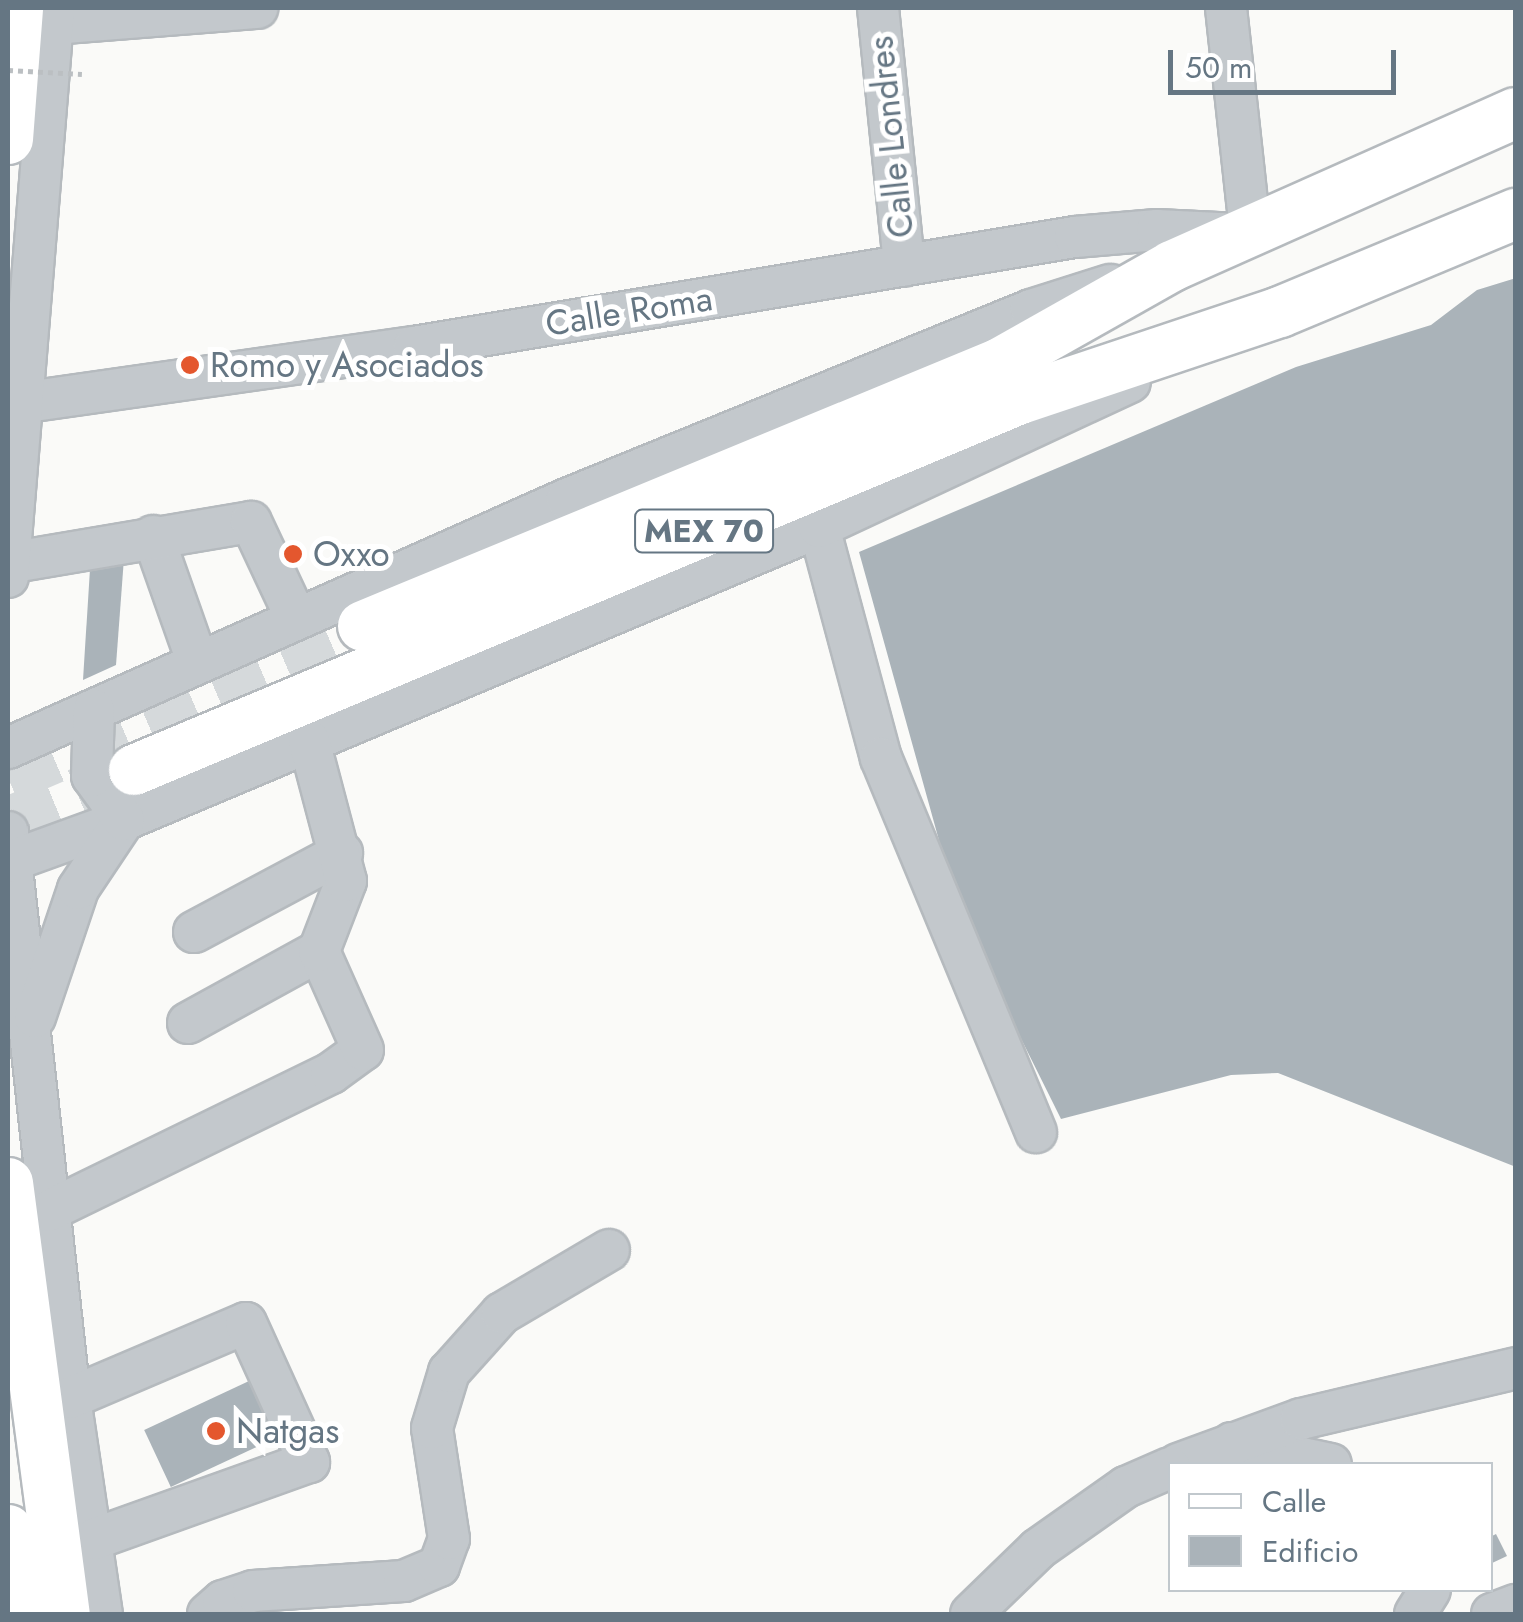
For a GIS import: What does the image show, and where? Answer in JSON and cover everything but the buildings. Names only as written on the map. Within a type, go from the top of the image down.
[{"type":"main road","points":[[8,104],[42,13]]},
{"type":"main road","name":"MEX 70","points":[[363,626],[1000,363],[1172,266],[1516,113]]},
{"type":"main road","name":"MEX 70","points":[[134,770],[1020,400],[1280,312],[1516,214]]},
{"type":"main road","points":[[8,1183],[76,1606]]},
{"type":"main road","points":[[8,1530],[17,1614]]},
{"type":"street","points":[[8,577],[42,13],[257,8]]},
{"type":"street","name":"Calle Londres","points":[[878,8],[904,266]]},
{"type":"street","points":[[1226,8],[1245,232]]},
{"type":"street","name":"Calle Roma","points":[[20,403],[1075,237],[1157,230],[1245,232]]},
{"type":"street","name":"MEX 70","points":[[8,748],[296,618],[1031,310],[1172,266]]},
{"type":"street","name":"MEX 70","points":[[8,851],[124,820],[818,527],[1280,312]]},
{"type":"street","points":[[8,563],[251,522],[296,618]]},
{"type":"street","points":[[818,527],[880,758],[1036,1132]]},
{"type":"street","points":[[153,536],[197,661]]},
{"type":"street","points":[[19,1025],[78,889],[124,820],[92,776],[94,710]]},
{"type":"street","points":[[188,1023],[319,952],[344,900],[342,853],[309,741]]},
{"type":"street","points":[[8,851],[19,1025],[48,1212],[70,1398],[94,1539],[76,1606]]},
{"type":"street","points":[[194,932],[342,853]]},
{"type":"street","points":[[48,1212],[359,1056],[362,1039],[319,952]]},
{"type":"street","points":[[208,1614],[222,1600],[253,1591],[404,1581],[439,1566],[449,1539],[432,1428],[449,1372],[502,1313],[609,1250]]},
{"type":"street","points":[[70,1398],[246,1323],[309,1462],[94,1539]]},
{"type":"street","points":[[1183,1462],[1301,1418],[1516,1368]]},
{"type":"street","points":[[1230,1442],[1321,1462]]},
{"type":"street","points":[[971,1614],[1038,1549],[1126,1487],[1168,1469]]},
{"type":"street","points":[[1415,1614],[1429,1592]]},
{"type":"street","points":[[1492,1614],[1516,1605]]},
{"type":"path","points":[[8,104],[82,74]]},
{"type":"tunnel","points":[[8,778],[363,626]]},
{"type":"tunnel","points":[[8,822],[134,770]]},
{"type":"place","name":"Romo y Asociados","points":[[190,365]]},
{"type":"place","name":"Oxxo","points":[[293,554]]},
{"type":"place","name":"Natgas","points":[[216,1431]]}]
